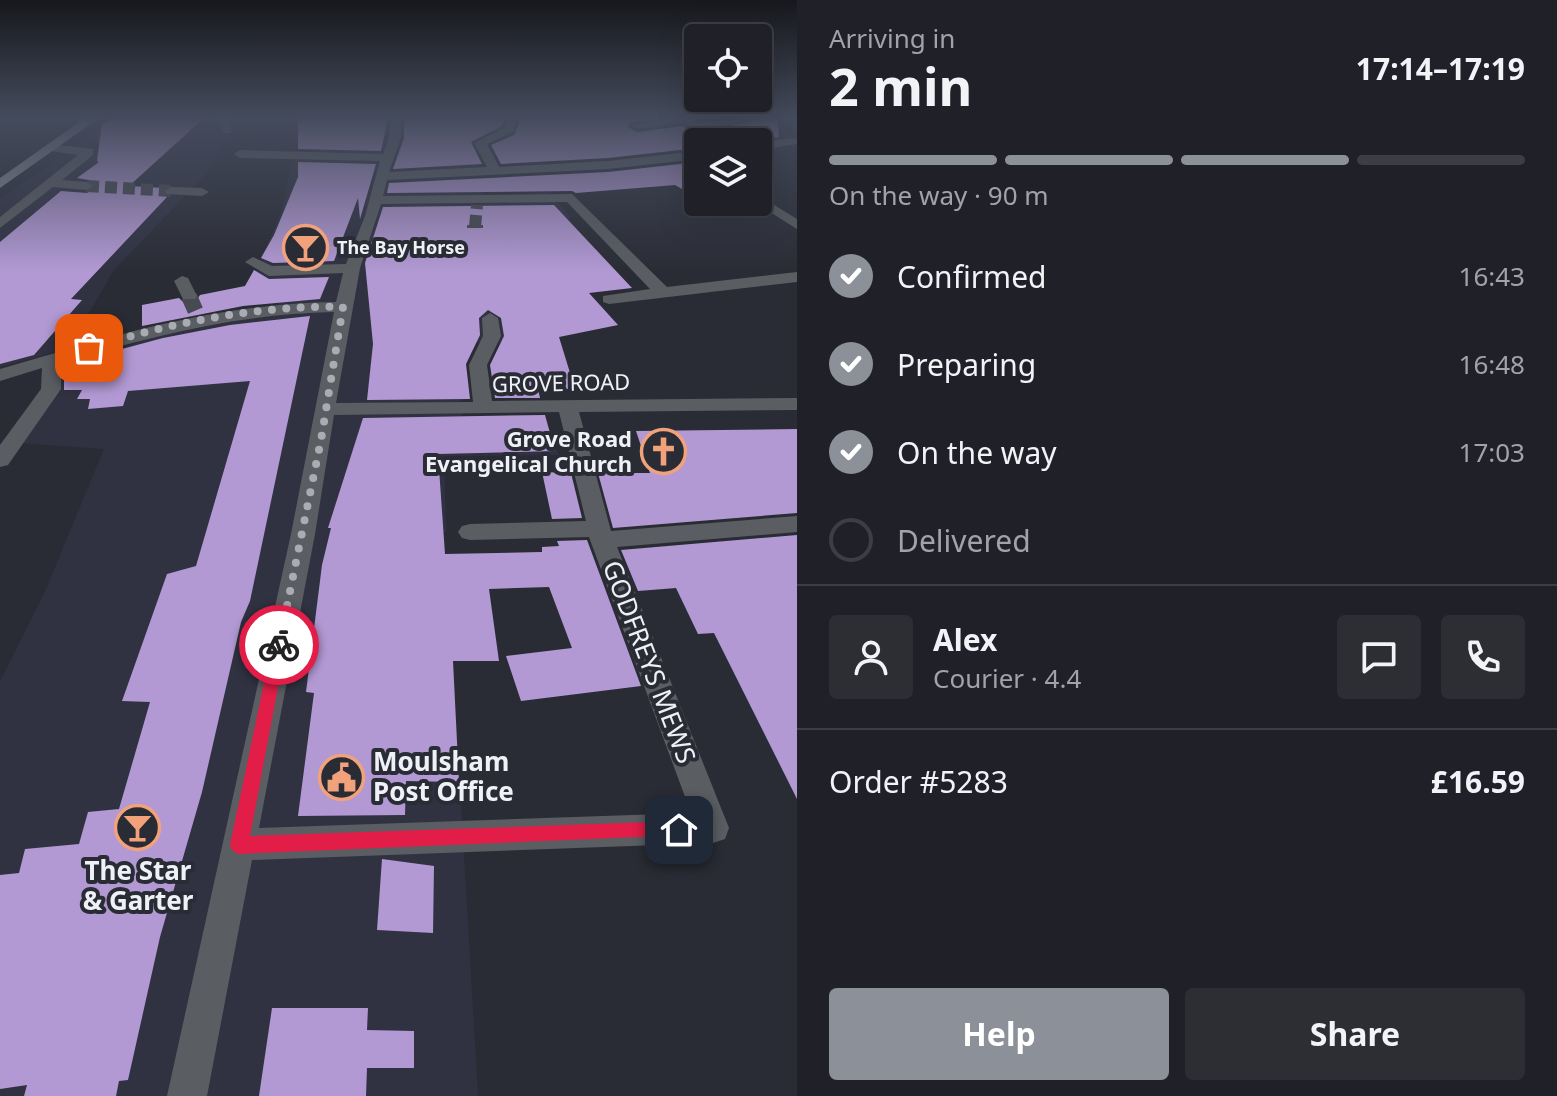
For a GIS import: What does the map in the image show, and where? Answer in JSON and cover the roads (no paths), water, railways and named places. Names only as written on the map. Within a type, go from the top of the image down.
[{"type":"main road","points":[[0,184],[20,169]]},
{"type":"street","points":[[0,224],[67,169]]},
{"type":"street","points":[[187,1096],[326,409],[343,307],[383,169]]},
{"type":"street","points":[[381,176],[514,169]]},
{"type":"street","points":[[50,183],[87,186]]},
{"type":"street","points":[[172,191],[202,192]]},
{"type":"street","points":[[376,200],[477,203],[552,196],[572,199],[663,293]]},
{"type":"street","points":[[772,208],[797,225]]},
{"type":"street","points":[[498,213],[554,210]]},
{"type":"street","points":[[253,262],[269,271],[352,268]]},
{"type":"street","points":[[609,299],[797,277]]},
{"type":"street","points":[[0,375],[156,329],[192,303],[277,308],[343,307]]},
{"type":"street","points":[[483,407],[478,365],[492,336],[490,318]]},
{"type":"street","points":[[74,327],[89,348]]},
{"type":"street","points":[[0,460],[51,389],[52,360]]},
{"type":"street","name":"GROVE ROAD","points":[[326,409],[797,404]]},
{"type":"street","name":"GODFREYS MEWS","points":[[239,845],[713,828],[600,535],[568,407]]},
{"type":"street","points":[[470,532],[600,535],[797,524]]},
{"type":"tunnel","points":[[87,186],[172,191]]},
{"type":"tunnel","points":[[475,227],[477,205]]},
{"type":"tunnel","points":[[189,296],[196,312]]},
{"type":"place","name":"The Bay Horse","points":[[306,248]]},
{"type":"place","name":"Grove Road Evangelical Church","points":[[663,452]]},
{"type":"place","name":"Moulsham Post Office","points":[[342,777]]},
{"type":"place","name":"The Star & Garter","points":[[138,828]]}]
